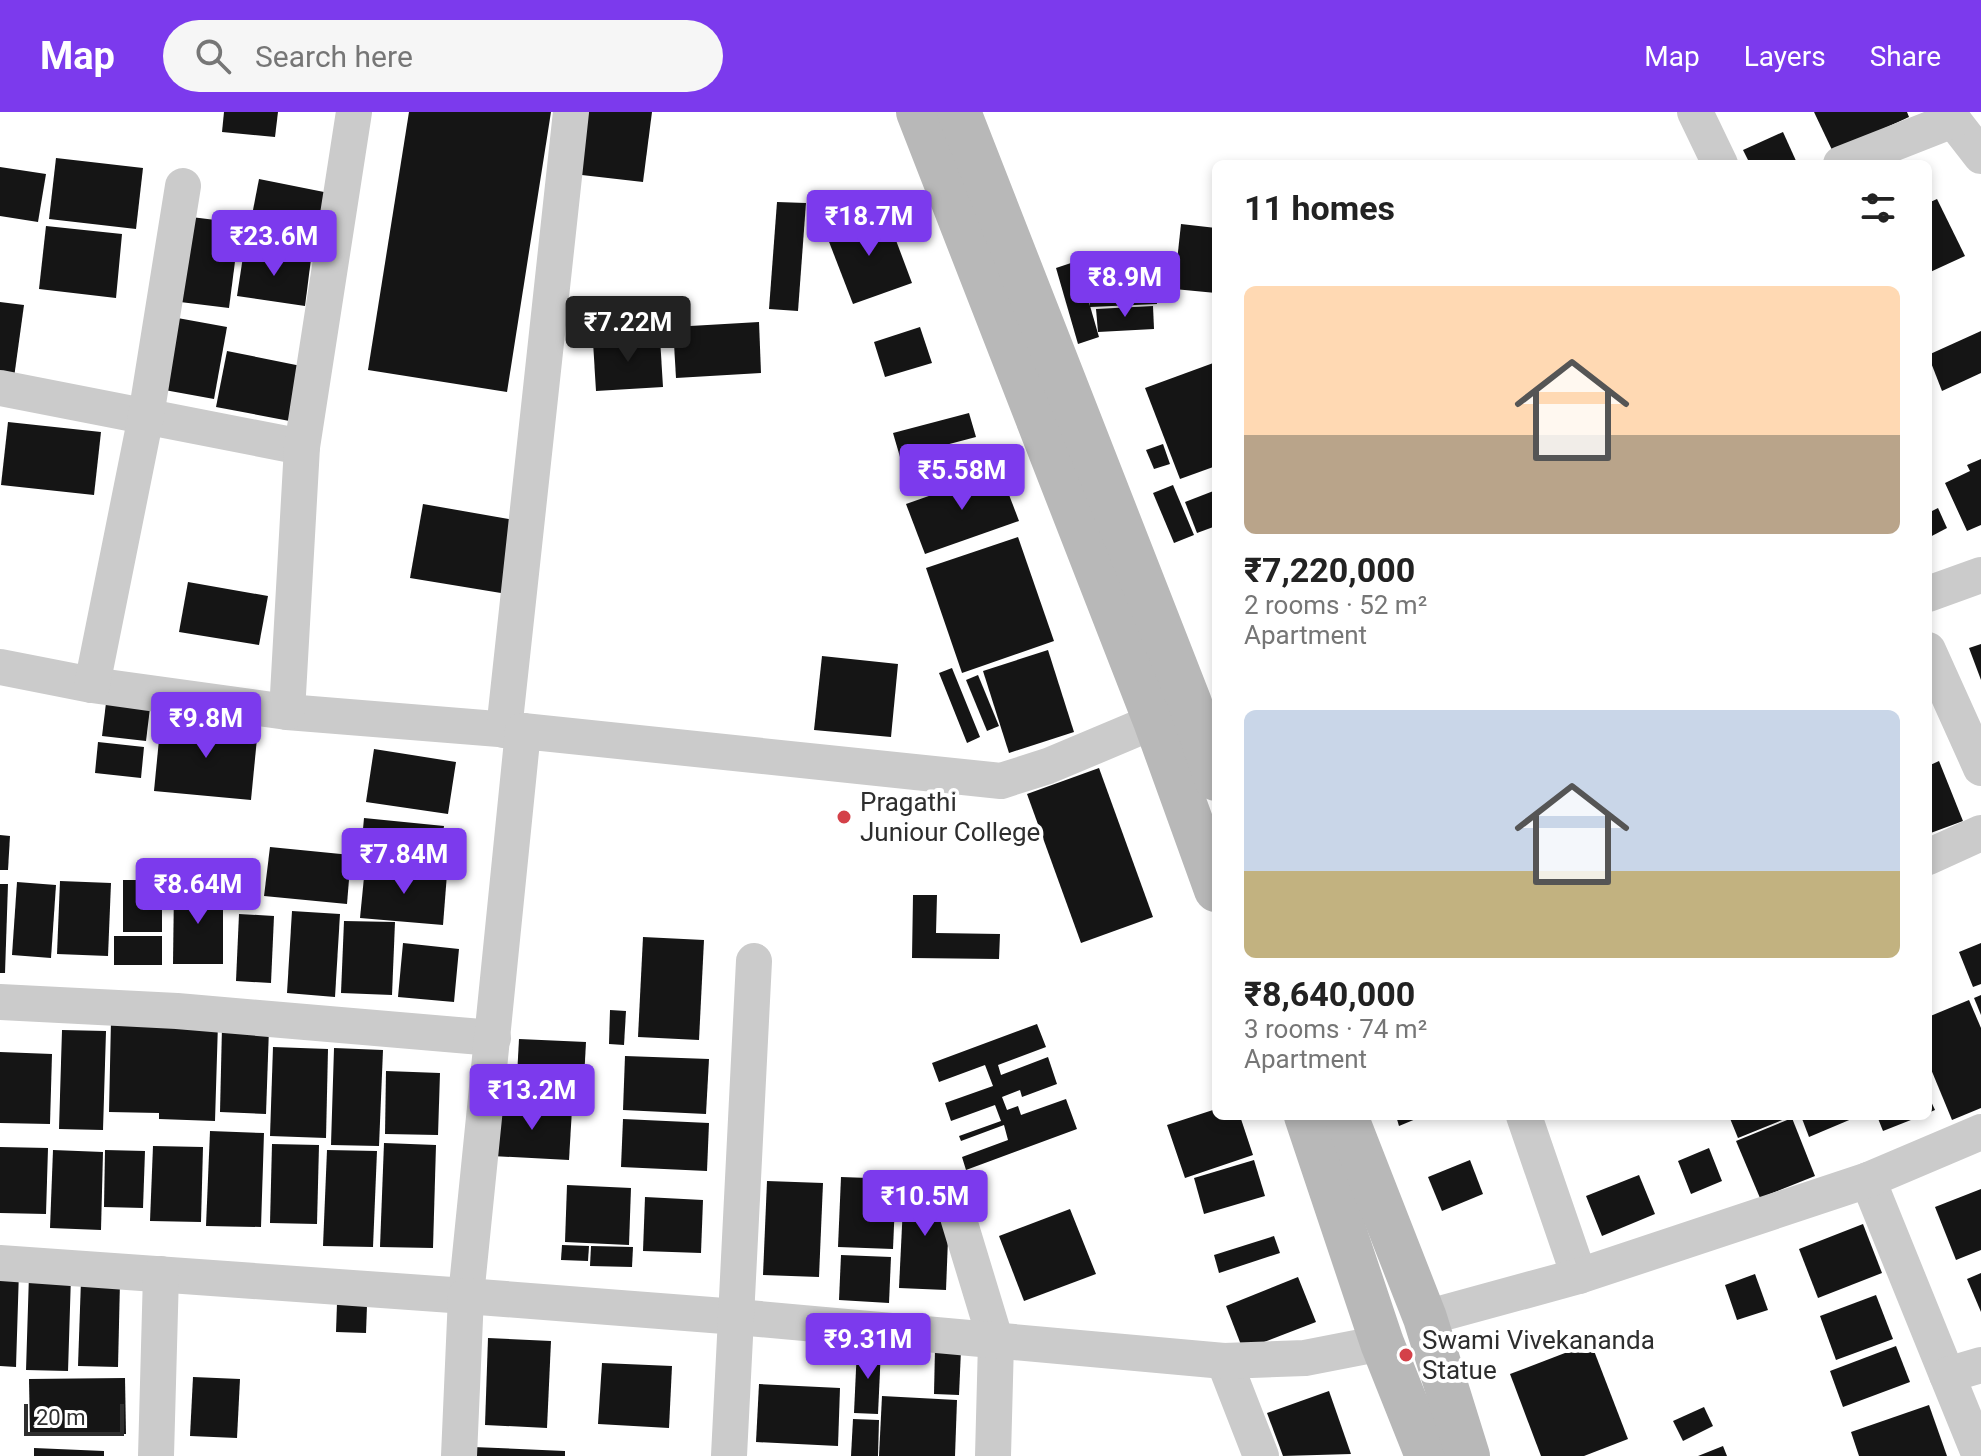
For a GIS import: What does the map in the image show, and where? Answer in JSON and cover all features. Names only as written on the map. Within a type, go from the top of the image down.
[{"type":"main road","points":[[918,112],[1155,721],[1212,879]]},
{"type":"main road","points":[[959,112],[1190,703],[1212,767]]},
{"type":"main road","points":[[1307,1120],[1382,1343],[1427,1456]]},
{"type":"main road","points":[[1348,1120],[1425,1318],[1468,1456]]},
{"type":"street","points":[[287,712],[302,447],[354,112]]},
{"type":"street","points":[[459,1456],[466,1296],[493,1038],[513,730],[571,112]]},
{"type":"street","points":[[1695,112],[1718,160]]},
{"type":"street","points":[[1850,160],[1952,116],[1981,156]]},
{"type":"street","points":[[92,685],[146,416],[183,186]]},
{"type":"street","points":[[0,388],[302,447]]},
{"type":"street","points":[[1932,593],[1981,575]]},
{"type":"street","points":[[1932,659],[1981,768]]},
{"type":"street","points":[[0,667],[92,685],[287,712],[513,730],[1001,781],[1048,766],[1155,721]]},
{"type":"street","points":[[1932,855],[1981,833]]},
{"type":"street","points":[[729,1456],[754,961]]},
{"type":"street","points":[[0,1002],[177,1011],[493,1038]]},
{"type":"street","points":[[1525,1120],[1579,1276]]},
{"type":"street","points":[[1425,1318],[1579,1276],[1868,1180],[1981,1132]]},
{"type":"street","points":[[1868,1180],[1964,1370],[1980,1456]]},
{"type":"street","points":[[955,1207],[996,1342],[993,1456]]},
{"type":"street","points":[[0,1263],[737,1317],[1224,1361],[1305,1358],[1382,1343]]},
{"type":"street","points":[[156,1456],[161,1274]]},
{"type":"street","points":[[1224,1361],[1261,1456]]},
{"type":"building","points":[[224,112],[278,112],[275,137],[222,132]]},
{"type":"building","points":[[409,112],[551,112],[507,392],[368,370]]},
{"type":"building","points":[[581,112],[652,112],[643,182],[573,174]]},
{"type":"building","points":[[1814,112],[1907,112],[1909,117],[1833,152]]},
{"type":"building","points":[[1783,132],[1796,160],[1748,160],[1743,150]]},
{"type":"building","points":[[56,158],[143,168],[136,229],[49,219]]},
{"type":"building","points":[[0,167],[46,174],[38,222],[0,216]]},
{"type":"building","points":[[259,179],[339,195],[326,256],[247,241]]},
{"type":"building","points":[[1937,199],[1965,256],[1932,271],[1932,201]]},
{"type":"building","points":[[777,202],[806,203],[798,311],[769,309]]},
{"type":"building","points":[[885,211],[912,283],[853,304],[826,234]]},
{"type":"building","points":[[183,216],[240,223],[229,308],[172,301]]},
{"type":"building","points":[[1181,224],[1212,228],[1212,293],[1174,289]]},
{"type":"building","points":[[46,226],[122,234],[116,298],[39,289]]},
{"type":"building","points":[[244,250],[311,259],[305,306],[237,296]]},
{"type":"building","points":[[1077,261],[1099,337],[1078,344],[1056,268]]},
{"type":"building","points":[[1156,288],[1157,304],[1090,307],[1089,291]]},
{"type":"building","points":[[0,302],[24,305],[13,385],[0,383]]},
{"type":"building","points":[[1153,306],[1154,329],[1098,332],[1096,309]]},
{"type":"building","points":[[172,317],[227,327],[214,399],[159,389]]},
{"type":"building","points":[[759,322],[761,373],[676,378],[673,327]]},
{"type":"building","points":[[920,327],[932,363],[885,377],[874,342]]},
{"type":"building","points":[[1981,331],[1981,373],[1942,391],[1932,365],[1932,353]]},
{"type":"building","points":[[660,338],[663,387],[596,391],[593,342]]},
{"type":"building","points":[[227,351],[311,368],[300,423],[216,407]]},
{"type":"building","points":[[1212,363],[1212,467],[1180,479],[1145,388]]},
{"type":"building","points":[[969,413],[976,437],[900,457],[893,433]]},
{"type":"building","points":[[8,422],[101,432],[94,495],[1,485]]},
{"type":"building","points":[[1163,444],[1170,464],[1154,469],[1146,450]]},
{"type":"building","points":[[1981,459],[1981,525],[1967,531],[1945,483],[1970,471],[1967,465]]},
{"type":"building","points":[[1000,471],[1019,521],[925,554],[906,504]]},
{"type":"building","points":[[1173,485],[1194,535],[1174,543],[1153,493]]},
{"type":"building","points":[[1212,492],[1212,527],[1197,533],[1185,502]]},
{"type":"building","points":[[423,504],[520,521],[507,594],[410,578]]},
{"type":"building","points":[[1938,508],[1947,528],[1932,536],[1932,511]]},
{"type":"building","points":[[1018,537],[1054,641],[962,673],[926,568]]},
{"type":"building","points":[[188,582],[268,596],[259,645],[179,632]]},
{"type":"building","points":[[1981,644],[1981,680],[1969,648]]},
{"type":"building","points":[[1048,650],[1074,732],[1009,753],[983,671]]},
{"type":"building","points":[[822,656],[898,664],[891,737],[814,730]]},
{"type":"building","points":[[952,668],[980,737],[967,743],[939,673]]},
{"type":"building","points":[[978,675],[999,726],[987,731],[966,680]]},
{"type":"building","points":[[106,703],[150,708],[146,741],[102,736]]},
{"type":"building","points":[[161,719],[258,728],[251,800],[154,791]]},
{"type":"building","points":[[98,742],[144,747],[141,778],[95,773]]},
{"type":"building","points":[[374,749],[456,762],[448,814],[366,802]]},
{"type":"building","points":[[1939,761],[1963,821],[1932,833],[1932,764]]},
{"type":"building","points":[[1099,768],[1153,917],[1081,943],[1027,794]]},
{"type":"building","points":[[364,818],[444,826],[439,869],[360,861]]},
{"type":"building","points":[[0,835],[10,836],[8,870],[0,870]]},
{"type":"building","points":[[270,847],[351,855],[347,904],[264,896]]},
{"type":"building","points":[[365,867],[447,874],[443,925],[360,918]]},
{"type":"building","points":[[123,880],[162,880],[162,932],[123,932]]},
{"type":"building","points":[[60,881],[111,883],[108,956],[57,954]]},
{"type":"building","points":[[17,882],[56,885],[51,958],[12,955]]},
{"type":"building","points":[[0,884],[8,884],[5,973],[0,973]]},
{"type":"building","points":[[174,887],[223,888],[223,964],[173,964]]},
{"type":"building","points":[[913,895],[937,895],[936,933],[1000,934],[999,959],[912,958]]},
{"type":"building","points":[[292,911],[340,914],[335,997],[287,993]]},
{"type":"building","points":[[239,914],[274,916],[271,983],[236,981]]},
{"type":"building","points":[[344,921],[395,922],[392,995],[341,993]]},
{"type":"building","points":[[114,936],[162,936],[162,965],[114,965]]},
{"type":"building","points":[[643,937],[704,940],[699,1040],[638,1037]]},
{"type":"building","points":[[403,943],[459,949],[454,1002],[398,997]]},
{"type":"building","points":[[1981,943],[1981,984],[1973,987],[1959,952]]},
{"type":"building","points":[[1981,995],[1981,1015],[1974,998]]},
{"type":"building","points":[[1969,1000],[1981,1028],[1981,1108],[1952,1120],[1932,1072],[1932,1015]]},
{"type":"building","points":[[610,1010],[626,1011],[624,1045],[609,1044]]},
{"type":"building","points":[[111,1020],[218,1023],[215,1121],[159,1119],[159,1113],[109,1112]]},
{"type":"building","points":[[1037,1024],[1046,1047],[998,1065],[1001,1075],[1048,1057],[1057,1084],[1022,1097],[1020,1090],[1002,1097],[1007,1110],[1018,1106],[1021,1115],[1066,1099],[1077,1129],[966,1170],[962,1157],[1008,1140],[1004,1125],[961,1141],[959,1136],[1001,1121],[995,1105],[951,1121],[945,1103],[993,1086],[985,1065],[939,1082],[932,1063]]},
{"type":"building","points":[[222,1027],[269,1028],[266,1114],[220,1112]]},
{"type":"building","points":[[62,1030],[106,1031],[103,1130],[59,1129]]},
{"type":"building","points":[[519,1039],[586,1042],[583,1098],[516,1095]]},
{"type":"building","points":[[273,1047],[328,1049],[326,1138],[270,1136]]},
{"type":"building","points":[[334,1048],[383,1050],[379,1146],[331,1145]]},
{"type":"building","points":[[0,1052],[52,1054],[50,1124],[0,1123]]},
{"type":"building","points":[[625,1056],[709,1059],[706,1114],[623,1110]]},
{"type":"building","points":[[498,1065],[515,1066],[514,1096],[497,1095]]},
{"type":"building","points":[[386,1071],[440,1073],[438,1135],[385,1134]]},
{"type":"building","points":[[494,1105],[572,1109],[569,1160],[492,1156]]},
{"type":"building","points":[[1212,1110],[1212,1120],[1241,1120],[1253,1155],[1185,1178],[1167,1125]]},
{"type":"building","points":[[623,1119],[709,1123],[707,1171],[621,1167]]},
{"type":"building","points":[[1397,1120],[1413,1120],[1399,1126]]},
{"type":"building","points":[[1731,1120],[1782,1120],[1738,1138]]},
{"type":"building","points":[[1793,1120],[1815,1176],[1760,1198],[1736,1141]]},
{"type":"building","points":[[1803,1120],[1849,1120],[1809,1137]]},
{"type":"building","points":[[1879,1120],[1911,1120],[1883,1131]]},
{"type":"building","points":[[210,1131],[264,1133],[261,1227],[206,1226]]},
{"type":"building","points":[[384,1143],[436,1145],[433,1248],[380,1247]]},
{"type":"building","points":[[272,1144],[319,1145],[317,1224],[270,1223]]},
{"type":"building","points":[[153,1146],[203,1147],[201,1222],[150,1221]]},
{"type":"building","points":[[0,1147],[48,1148],[46,1214],[0,1213]]},
{"type":"building","points":[[1709,1148],[1722,1181],[1691,1194],[1678,1161]]},
{"type":"building","points":[[53,1150],[103,1152],[101,1230],[50,1228]]},
{"type":"building","points":[[105,1150],[145,1151],[143,1208],[104,1207]]},
{"type":"building","points":[[327,1150],[377,1151],[373,1247],[323,1246]]},
{"type":"building","points":[[1254,1160],[1265,1196],[1204,1214],[1194,1178]]},
{"type":"building","points":[[1470,1160],[1483,1194],[1442,1211],[1428,1177]]},
{"type":"building","points":[[1639,1175],[1655,1214],[1602,1236],[1586,1196]]},
{"type":"building","points":[[841,1177],[896,1179],[893,1249],[838,1247]]},
{"type":"building","points":[[767,1181],[823,1183],[819,1277],[763,1275]]},
{"type":"building","points":[[567,1185],[631,1188],[629,1245],[565,1242]]},
{"type":"building","points":[[904,1185],[950,1188],[946,1290],[899,1288]]},
{"type":"building","points":[[1981,1189],[1981,1250],[1956,1260],[1935,1207]]},
{"type":"building","points":[[645,1197],[703,1200],[701,1253],[643,1251]]},
{"type":"building","points":[[1070,1209],[1096,1274],[1024,1301],[999,1236]]},
{"type":"building","points":[[1863,1224],[1882,1273],[1818,1298],[1799,1249]]},
{"type":"building","points":[[1274,1236],[1280,1253],[1219,1273],[1214,1255]]},
{"type":"building","points":[[562,1245],[589,1246],[588,1261],[561,1260]]},
{"type":"building","points":[[591,1246],[633,1247],[632,1267],[590,1266]]},
{"type":"building","points":[[841,1255],[891,1257],[889,1303],[839,1300]]},
{"type":"building","points":[[0,1270],[19,1270],[16,1367],[0,1366]]},
{"type":"building","points":[[1981,1273],[1981,1312],[1967,1279]]},
{"type":"building","points":[[1755,1274],[1768,1310],[1737,1320],[1725,1285]]},
{"type":"building","points":[[29,1275],[71,1276],[68,1371],[26,1370]]},
{"type":"building","points":[[1298,1277],[1316,1322],[1243,1350],[1226,1306]]},
{"type":"building","points":[[81,1280],[120,1281],[118,1367],[78,1366]]},
{"type":"building","points":[[1876,1295],[1893,1339],[1836,1360],[1820,1316]]},
{"type":"building","points":[[337,1303],[367,1305],[366,1333],[336,1332]]},
{"type":"building","points":[[488,1338],[551,1341],[547,1428],[485,1425]]},
{"type":"building","points":[[1591,1343],[1628,1439],[1584,1456],[1541,1456],[1510,1374]]},
{"type":"building","points":[[1896,1346],[1910,1382],[1843,1407],[1830,1371]]},
{"type":"building","points":[[857,1348],[881,1349],[878,1414],[854,1413]]},
{"type":"building","points":[[935,1348],[961,1350],[959,1395],[934,1394]]},
{"type":"building","points":[[602,1363],[672,1366],[669,1428],[598,1424]]},
{"type":"building","points":[[193,1377],[240,1379],[237,1438],[190,1436]]},
{"type":"building","points":[[125,1378],[126,1434],[30,1434],[29,1379]]},
{"type":"building","points":[[759,1384],[840,1388],[838,1446],[756,1442]]},
{"type":"building","points":[[1329,1391],[1351,1454],[1283,1456],[1267,1413]]},
{"type":"building","points":[[882,1396],[957,1400],[955,1456],[879,1456]]},
{"type":"building","points":[[1929,1405],[1947,1456],[1859,1456],[1851,1432]]},
{"type":"building","points":[[1704,1407],[1713,1426],[1683,1441],[1673,1421]]},
{"type":"building","points":[[853,1419],[879,1420],[878,1456],[851,1456]]},
{"type":"building","points":[[1723,1446],[1727,1456],[1698,1456]]},
{"type":"building","points":[[473,1447],[565,1451],[565,1456],[472,1456]]},
{"type":"building","points":[[34,1448],[104,1451],[104,1456],[34,1456]]},
{"type":"place","name":"Pragathi Juniour College","points":[[844,817]]},
{"type":"place","name":"Swami Vivekananda Statue","points":[[1406,1355]]}]
